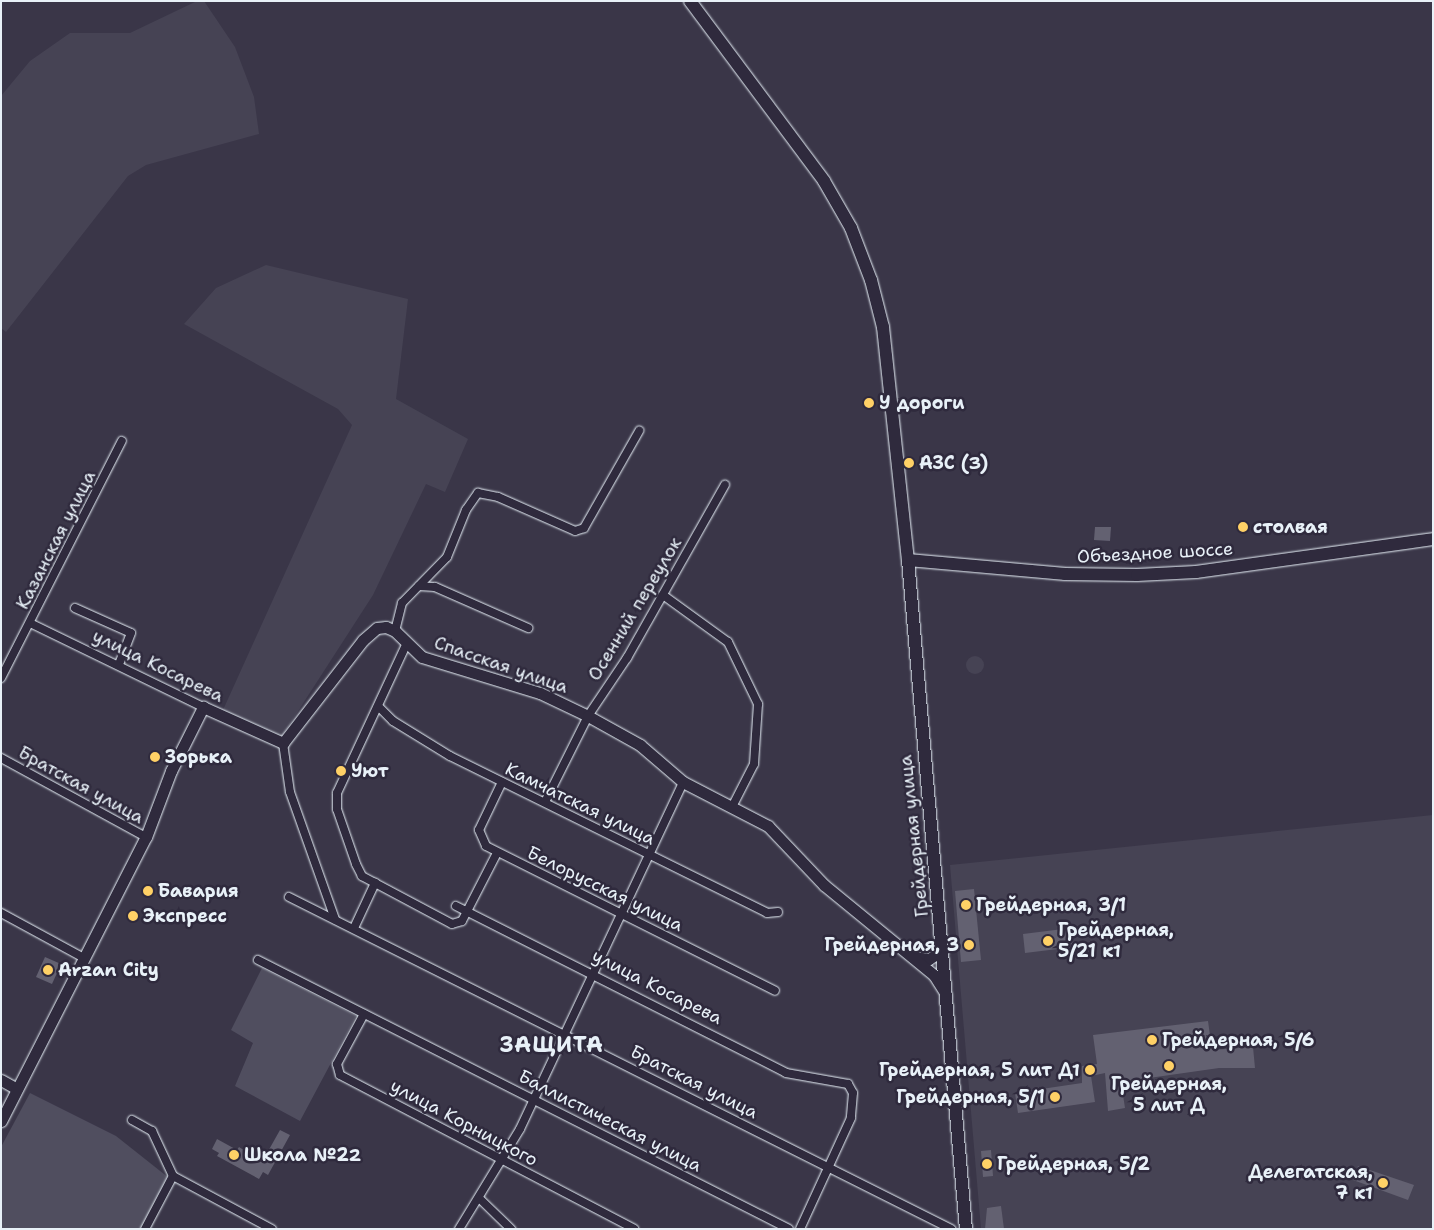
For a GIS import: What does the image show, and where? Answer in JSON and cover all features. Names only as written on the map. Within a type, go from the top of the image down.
[{"type":"main road","name":"Грейдерная улица","points":[[690,1],[824,181],[851,228],[871,280],[888,356],[943,950],[966,1229]]},
{"type":"main road","name":"Объездное шоссе","points":[[908,560],[1058,574],[1137,575],[1214,570],[1433,539]]},
{"type":"street","points":[[335,919],[290,792],[283,743],[363,640],[377,628],[395,631],[402,603],[420,586],[453,547],[466,510],[478,493],[498,497],[575,531],[584,528],[639,431]]},
{"type":"street","name":"Казанская улица","points":[[1,678],[3,669],[30,623],[122,441]]},
{"type":"street","name":"Осенний переулок","points":[[544,802],[588,716],[663,595],[725,485]]},
{"type":"street","points":[[420,586],[435,587],[528,628]]},
{"type":"street","points":[[663,595],[728,642],[758,704],[754,764],[732,807]]},
{"type":"street","points":[[75,608],[131,633],[119,665]]},
{"type":"street","name":"улица Косарева","points":[[30,623],[270,740],[283,743]]},
{"type":"street","name":"Спасская улица","points":[[395,631],[422,657],[540,693],[588,716],[640,745],[683,782],[768,826],[824,885],[934,975],[946,996]]},
{"type":"street","points":[[406,643],[337,793],[337,809],[356,864],[362,876],[452,924],[462,922],[497,853]]},
{"type":"street","name":"Камчатская улица","points":[[378,706],[393,721],[450,756],[767,913],[778,912]]},
{"type":"street","points":[[1,1121],[146,837],[171,771],[203,707]]},
{"type":"street","name":"Братская улица","points":[[1,758],[146,837]]},
{"type":"street","name":"Белорусская улица","points":[[502,782],[479,830],[480,839],[497,853],[775,991]]},
{"type":"street","points":[[459,1229],[534,1099],[623,914],[683,782]]},
{"type":"street","points":[[354,928],[375,883]]},
{"type":"street","name":"Братская улица","points":[[290,897],[951,1229]]},
{"type":"street","name":"улица Косарева","points":[[456,906],[786,1072],[848,1084],[853,1093],[851,1118],[830,1167]]},
{"type":"street","points":[[1,914],[84,958]]},
{"type":"street","points":[[912,956],[929,960],[943,950]]},
{"type":"street","name":"Баллистическая улица","points":[[258,960],[789,1229]]},
{"type":"street","name":"улица Корницкого","points":[[364,1014],[337,1064],[340,1075],[634,1229]]},
{"type":"street","points":[[1,1080],[17,1089]]},
{"type":"street","points":[[132,1120],[152,1131],[173,1176],[272,1229]]},
{"type":"street","points":[[800,1229],[830,1167]]},
{"type":"street","points":[[145,1229],[173,1176]]},
{"type":"street","points":[[478,1198],[511,1229]]},
{"type":"shaded area","points":[[197,1],[204,1],[235,47],[254,97],[259,134],[146,165],[128,176],[6,332],[1,328],[1,96],[30,61],[70,33],[130,33]]},
{"type":"shaded area","points":[[266,265],[408,299],[396,399],[468,439],[445,492],[426,484],[373,595],[282,736],[223,710],[352,425],[338,409],[184,324],[216,288]]},
{"type":"shaded area","points":[[975,656],[981,659],[984,665],[981,671],[975,674],[969,671],[966,665],[969,659]]},
{"type":"shaded area","points":[[1433,815],[1433,1229],[981,1229],[950,865]]},
{"type":"shaded area","points":[[262,968],[356,1016],[300,1121],[235,1086],[253,1043],[231,1030]]},
{"type":"shaded area","points":[[30,1093],[116,1136],[169,1178],[141,1229],[1,1229],[1,1147]]},
{"type":"building","points":[[1095,527],[1111,527],[1110,541],[1094,540]]},
{"type":"building","points":[[974,889],[981,960],[961,962],[955,891]]},
{"type":"building","name":"Грейдерная, 5/21 к1","points":[[1071,928],[1074,947],[1025,953],[1023,934]]},
{"type":"building","name":"Arzan City","points":[[45,957],[61,964],[52,984],[36,977]]},
{"type":"building","points":[[1208,1021],[1212,1050],[1253,1047],[1255,1068],[1219,1068],[1121,1082],[1125,1108],[1108,1111],[1105,1073],[1091,1076],[1095,1102],[1018,1113],[1015,1093],[1082,1083],[1082,1066],[1097,1064],[1093,1035]]},
{"type":"building","name":"Школа №22","points":[[280,1130],[290,1135],[268,1175],[263,1172],[259,1179],[217,1156],[219,1153],[212,1149],[217,1139],[237,1150],[239,1147],[262,1162]]},
{"type":"building","name":"Грейдерная, 5/2","points":[[991,1150],[993,1176],[983,1177],[981,1151]]},
{"type":"building","name":"Делегатская, 7 к1","points":[[1358,1166],[1414,1185],[1408,1200],[1353,1180]]},
{"type":"building","points":[[1001,1206],[1004,1229],[985,1229],[987,1208]]},
{"type":"place","name":"У дороги","points":[[869,403]]},
{"type":"place","name":"АЗС (3)","points":[[909,463]]},
{"type":"place","name":"столвая","points":[[1243,527]]},
{"type":"place","name":"Зорька","points":[[155,757]]},
{"type":"place","name":"Уют","points":[[341,771]]},
{"type":"place","name":"Бавария","points":[[148,891]]},
{"type":"place","name":"Грейдерная, 3/1","points":[[966,905]]},
{"type":"place","name":"Экспресс","points":[[133,916]]},
{"type":"place","name":"Грейдерная, 5/21 к1","points":[[1048,941]]},
{"type":"place","name":"Грейдерная, 3","points":[[969,945]]},
{"type":"place","name":"Arzan City","points":[[48,970]]},
{"type":"place","name":"Грейдерная, 5/6","points":[[1152,1040]]},
{"type":"place","name":"Грейдерная, 5 лит Д","points":[[1169,1066]]},
{"type":"place","name":"Грейдерная, 5 лит Д1","points":[[1090,1070]]},
{"type":"place","name":"Грейдерная, 5/1","points":[[1055,1097]]},
{"type":"place","name":"Школа №22","points":[[234,1155]]},
{"type":"place","name":"Грейдерная, 5/2","points":[[987,1164]]},
{"type":"place","name":"Делегатская, 7 к1","points":[[1383,1183]]},
{"type":"district","name":"ЗАЩИТА","points":[[552,1045]]}]
